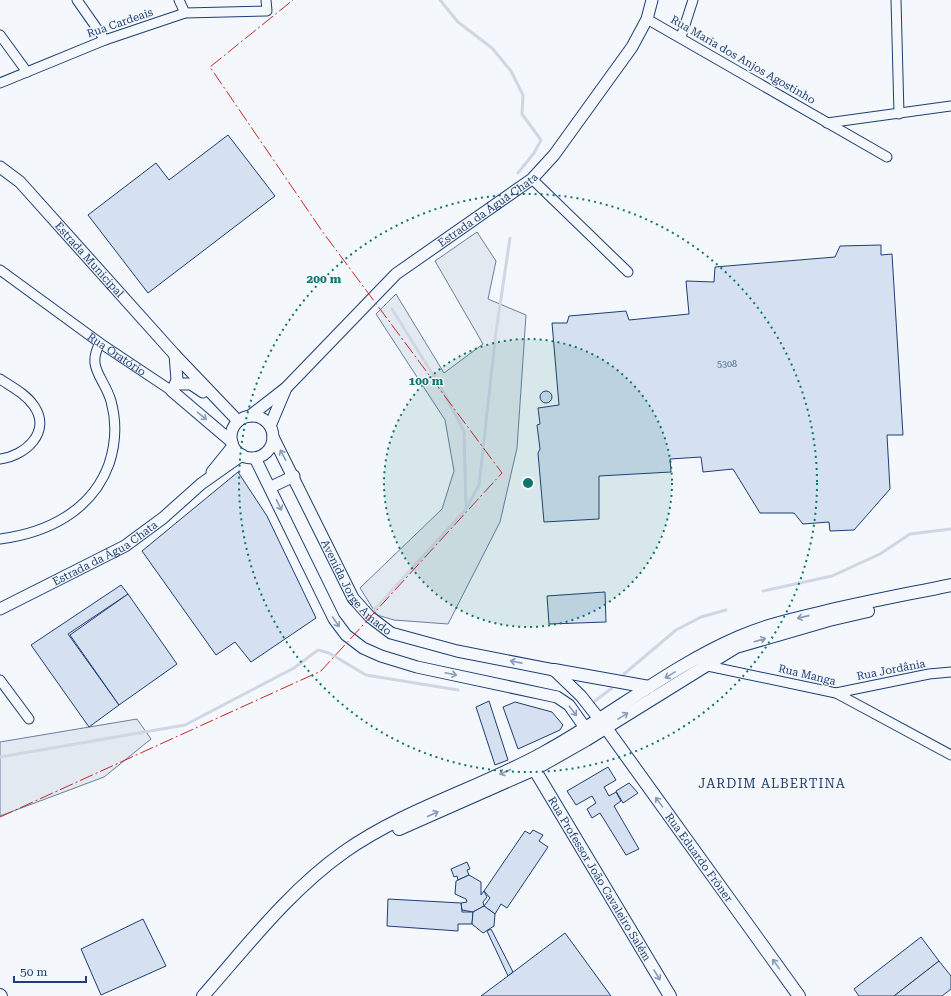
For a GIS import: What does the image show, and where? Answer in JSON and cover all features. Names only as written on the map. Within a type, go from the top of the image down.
[{"type":"main road","points":[[203,996],[280,909],[316,874],[344,852],[370,836],[420,810],[532,765],[586,729],[602,724],[649,687],[691,662],[739,637],[786,621],[951,585]]},
{"type":"main road","points":[[212,996],[276,919],[346,859],[398,830],[532,765],[736,647],[829,620],[951,592]]},
{"type":"main road","points":[[554,670],[649,687]]},
{"type":"main road","name":"Rua Eduardo Frôner","points":[[602,724],[799,996]]},
{"type":"main road","name":"Rua Professor João Cavaleiro Salém","points":[[532,765],[670,996]]},
{"type":"street","points":[[77,0],[105,40]]},
{"type":"street","points":[[179,0],[185,14]]},
{"type":"street","name":"Rua Cardeais","points":[[0,83],[105,40],[185,14],[267,11],[266,0]]},
{"type":"street","name":"Estrada da Água Chata","points":[[250,416],[286,388],[396,274],[532,179],[554,155],[632,47],[647,19],[652,0]]},
{"type":"street","points":[[681,37],[693,0]]},
{"type":"street","points":[[896,0],[898,114]]},
{"type":"street","name":"Rua Maria dos Anjos Agostinho","points":[[647,19],[681,37],[887,157]]},
{"type":"street","points":[[0,36],[27,72]]},
{"type":"street","points":[[827,123],[951,106]]},
{"type":"street","name":"Estrada Municipal","points":[[0,167],[20,182],[175,355],[220,404],[238,421]]},
{"type":"street","points":[[532,179],[628,272]]},
{"type":"street","name":"Rua Oratório","points":[[0,270],[100,343],[174,387],[232,444]]},
{"type":"street","points":[[0,539],[38,531],[72,514],[95,492],[104,476],[112,456],[116,439],[116,424],[111,401],[93,359],[100,343]]},
{"type":"street","points":[[175,355],[177,376],[174,387],[191,384],[220,404]]},
{"type":"street","points":[[0,379],[24,395],[34,405],[39,414],[40,425],[37,437],[31,446],[21,453],[9,458],[0,459]]},
{"type":"street","name":"Estrada da Água Chata","points":[[270,426],[286,388]]},
{"type":"street","points":[[250,416],[265,420],[270,426],[273,437],[272,443],[266,453],[255,458],[242,455],[232,444],[232,431],[238,421],[250,416]]},
{"type":"street","name":"Avenida Jorge Amado","points":[[273,437],[294,476],[353,598],[370,617],[382,627],[391,633],[457,651],[554,670]]},
{"type":"street","name":"Estrada da Água Chata","points":[[201,484],[232,444]]},
{"type":"street","name":"Estrada da Água Chata","points":[[0,610],[125,546],[163,518],[201,484],[242,455]]},
{"type":"street","points":[[255,458],[334,619],[346,635],[363,648],[381,656],[417,667],[557,697],[569,705],[586,729]]},
{"type":"street","points":[[270,487],[294,476]]},
{"type":"street","name":"Rua Manga","points":[[691,662],[836,693],[951,755]]},
{"type":"street","points":[[554,670],[581,696],[602,724]]},
{"type":"street","name":"Rua Jordânia","points":[[836,693],[951,672]]},
{"type":"street","points":[[0,680],[29,719]]},
{"type":"shaded area","points":[[477,232],[496,261],[488,299],[526,315],[517,448],[500,522],[448,624],[394,620],[377,615],[360,588],[442,509],[454,471],[445,420],[376,314],[396,294],[444,373],[483,344],[435,261]]},
{"type":"shaded area","points":[[137,719],[151,739],[104,777],[0,816],[0,742]]},
{"type":"building","points":[[228,135],[275,196],[148,293],[88,215],[156,163],[169,180]]},
{"type":"building","points":[[881,245],[881,255],[892,254],[903,435],[887,435],[890,489],[854,530],[830,531],[829,522],[803,524],[794,513],[760,513],[733,469],[703,472],[701,457],[670,459],[671,472],[599,476],[599,519],[544,522],[538,453],[540,449],[537,425],[540,424],[538,408],[559,405],[552,323],[567,323],[569,316],[626,311],[629,320],[689,314],[686,281],[714,282],[715,267],[835,257],[840,246]]},
{"type":"building","points":[[546,391],[550,393],[552,397],[550,401],[546,403],[542,401],[540,397],[542,393]]},
{"type":"building","points":[[238,472],[267,516],[316,618],[251,662],[235,642],[216,655],[142,551]]},
{"type":"building","points":[[121,585],[128,594],[68,634],[119,705],[89,727],[31,645]]},
{"type":"building","points":[[605,592],[606,622],[549,624],[547,596]]},
{"type":"building","points":[[128,594],[177,664],[119,705],[70,635]]},
{"type":"building","points":[[489,701],[508,760],[495,765],[476,707]]},
{"type":"building","points":[[515,702],[552,712],[563,725],[560,730],[518,749],[503,707]]},
{"type":"building","points":[[608,767],[616,780],[604,787],[609,796],[616,792],[621,801],[614,806],[639,849],[626,855],[600,813],[592,818],[587,809],[596,803],[592,796],[576,805],[567,791]]},
{"type":"building","points":[[629,783],[638,793],[623,803],[616,791]]},
{"type":"building","points":[[533,830],[543,835],[539,841],[548,847],[507,908],[501,904],[495,914],[484,906],[490,898],[484,891],[525,831],[530,834]]},
{"type":"building","points":[[467,862],[470,869],[467,870],[469,875],[458,880],[457,876],[454,877],[451,869]]},
{"type":"building","points":[[469,875],[481,882],[481,895],[484,891],[487,897],[483,902],[484,906],[473,912],[462,910],[461,903],[467,902],[466,899],[455,894],[456,881]]},
{"type":"building","points":[[388,899],[461,903],[462,912],[473,912],[472,924],[458,924],[458,931],[387,926]]},
{"type":"building","points":[[484,906],[495,914],[494,926],[483,933],[472,924],[473,912]]},
{"type":"building","points":[[143,919],[166,966],[101,995],[81,949]]},
{"type":"building","points":[[491,929],[513,972],[508,976],[487,931]]},
{"type":"building","points":[[565,933],[611,996],[481,996],[508,976]]},
{"type":"building","points":[[921,937],[939,961],[894,996],[859,996],[854,989]]},
{"type":"building","points":[[939,961],[951,976],[951,989],[942,996],[894,996]]},
{"type":"waterway","points":[[440,0],[458,22],[492,48],[511,71],[523,95],[522,114],[541,140],[534,153],[518,173]]},
{"type":"waterway","points":[[374,610],[466,509],[479,485],[496,332],[510,238]]},
{"type":"waterway","points":[[392,309],[440,386],[464,431],[466,508]]},
{"type":"waterway","points":[[763,591],[832,576],[880,554],[910,534],[951,529]]},
{"type":"waterway","points":[[624,674],[676,630],[701,617],[726,610]]},
{"type":"waterway","points":[[0,757],[185,725],[294,668],[318,650],[329,653],[366,675],[458,690]]},
{"type":"waterway","points":[[595,701],[612,688]]},
{"type":"power","points":[[0,817],[321,671],[502,473],[322,231],[210,67],[293,0]]},
{"type":"district","name":"JARDIM ALBERTINA","points":[[772,783]]}]
